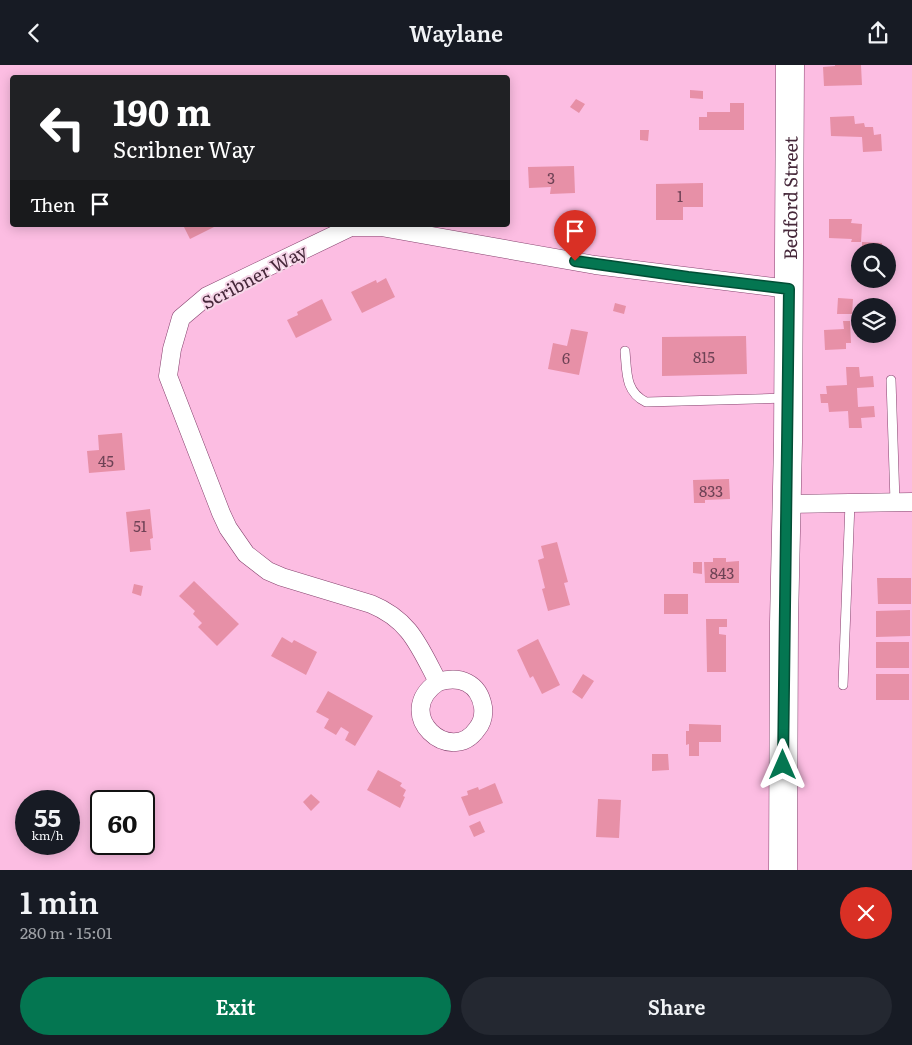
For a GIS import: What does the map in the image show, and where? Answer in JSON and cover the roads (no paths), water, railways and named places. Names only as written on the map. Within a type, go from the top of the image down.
[{"type":"main road","name":"Bedford Street","points":[[783,870],[790,65]]},
{"type":"street","name":"Scribner Way","points":[[438,682],[415,639],[397,617],[371,604],[268,571],[246,554],[237,543],[221,513],[168,376],[172,349],[181,318],[207,296],[351,227],[382,227],[595,265],[789,289]]},
{"type":"street","points":[[787,504],[904,502]]},
{"type":"lane","points":[[625,351],[630,390],[638,398],[646,402],[788,398]]},
{"type":"lane","points":[[891,380],[904,502]]},
{"type":"lane","points":[[843,685],[850,503]]}]
